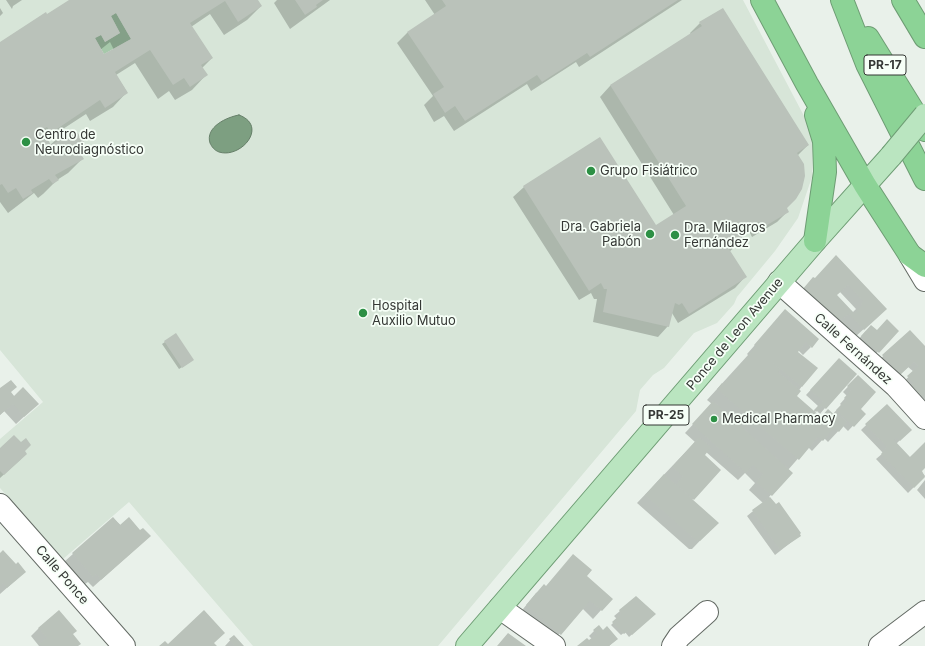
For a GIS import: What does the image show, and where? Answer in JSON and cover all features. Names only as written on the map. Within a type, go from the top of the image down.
[{"type":"highway","points":[[762,0],[807,84],[865,185],[918,261]]},
{"type":"highway","points":[[842,0],[867,64],[925,179]]},
{"type":"highway","name":"PR-17","points":[[845,0],[925,130]]},
{"type":"highway","points":[[903,0],[925,37]]},
{"type":"highway","points":[[807,84],[824,141],[825,172],[815,241]]},
{"type":"main road","name":"Ponce de Leon Avenue","points":[[467,646],[779,282],[891,156],[925,115]]},
{"type":"street","points":[[918,261],[925,280]]},
{"type":"street","name":"Calle Fernández","points":[[779,282],[896,386],[925,418]]},
{"type":"street","name":"Calle Ponce","points":[[0,505],[124,646]]},
{"type":"street","points":[[500,608],[554,646]]},
{"type":"street","points":[[673,646],[679,637],[707,612]]},
{"type":"street","points":[[880,646],[925,612]]},
{"type":"shaded area","name":"Hospital Auxilio Mutuo","points":[[0,0],[743,0],[804,116],[812,139],[812,177],[798,218],[775,251],[737,297],[734,304],[717,323],[694,333],[664,368],[653,375],[640,390],[636,411],[438,646],[253,646],[129,502],[63,559],[0,488],[0,439],[43,402],[0,350]]},
{"type":"shaded area","points":[[116,13],[131,39],[104,54],[95,38],[101,35],[105,42],[120,33],[111,16]]},
{"type":"shaded area","points":[[239,115],[248,120],[252,126],[252,133],[243,146],[236,151],[227,153],[219,152],[212,147],[210,143],[209,137],[211,132],[218,124]]},
{"type":"building","points":[[69,0],[258,0],[262,6],[238,22],[225,1],[190,23],[213,58],[201,65],[208,75],[190,87],[184,78],[173,85],[150,50],[115,72],[128,93],[105,108],[100,100],[51,133],[47,127],[42,130],[51,145],[58,141],[56,138],[66,132],[69,137],[77,132],[84,142],[76,147],[84,159],[55,175],[59,180],[53,184],[49,179],[31,190],[33,193],[23,199],[16,188],[8,193],[2,184],[0,185],[0,42],[46,12],[47,14]],"holes":[[[116,13],[131,39],[104,54],[95,38],[101,35],[105,42],[120,33],[111,16]]]},
{"type":"building","points":[[295,0],[323,0],[316,5],[317,7],[305,15]]},
{"type":"building","points":[[442,0],[678,0],[590,57],[587,53],[542,82],[537,75],[465,121],[455,106],[445,113],[433,94],[444,87],[407,32],[446,6]]},
{"type":"building","points":[[723,8],[809,145],[797,153],[804,164],[805,176],[802,189],[796,199],[787,208],[789,212],[762,228],[759,222],[741,233],[745,239],[729,249],[747,277],[689,314],[682,303],[679,305],[675,303],[669,327],[603,312],[607,289],[604,289],[601,283],[589,291],[523,186],[600,137],[656,225],[686,206],[610,85],[702,26],[699,22]]},
{"type":"building","points":[[836,255],[887,309],[864,330],[849,314],[838,321],[802,290],[813,277],[815,278]],"holes":[[[848,285],[863,301],[861,303],[862,305],[854,313],[837,295]]]},
{"type":"building","points":[[785,309],[819,339],[812,348],[806,342],[798,352],[818,368],[802,387],[767,358],[781,370],[778,372],[801,391],[797,396],[821,417],[828,409],[839,419],[841,416],[847,422],[839,432],[834,428],[823,441],[818,437],[799,460],[717,389],[756,347],[754,345]]},
{"type":"building","points":[[887,319],[899,331],[879,353],[872,346],[870,349],[865,344],[867,342],[861,336],[871,325],[877,330]]},
{"type":"building","points":[[910,330],[925,346],[925,360],[918,366],[914,362],[900,375],[882,355]]},
{"type":"building","points":[[176,333],[194,360],[182,368],[164,341]]},
{"type":"building","points":[[839,358],[857,374],[826,409],[822,406],[816,412],[814,410],[823,401],[810,390]]},
{"type":"building","points":[[925,360],[925,395],[919,399],[908,388],[914,383],[907,376]]},
{"type":"building","points":[[858,375],[876,392],[861,409],[866,414],[854,427],[836,410],[846,400],[844,398],[851,390],[847,386]]},
{"type":"building","points":[[11,380],[17,387],[11,392],[14,396],[23,387],[39,404],[24,417],[13,404],[0,415],[0,388]]},
{"type":"building","points":[[713,401],[793,473],[772,496],[756,482],[763,474],[753,465],[746,473],[692,424]]},
{"type":"building","points":[[887,404],[912,430],[900,441],[897,438],[894,440],[910,457],[925,442],[925,468],[922,471],[925,477],[914,488],[881,454],[887,447],[865,424]]},
{"type":"building","points":[[14,435],[21,442],[26,438],[31,445],[25,451],[27,454],[4,475],[0,471],[0,448]]},
{"type":"building","points":[[699,437],[711,447],[705,455],[721,470],[694,500],[676,484],[683,476],[672,467]]},
{"type":"building","points":[[664,474],[719,523],[700,541],[697,541],[645,495]]},
{"type":"building","points":[[770,497],[776,504],[779,502],[801,533],[801,536],[780,550],[752,510]]},
{"type":"building","points":[[113,517],[120,525],[129,517],[140,530],[143,528],[151,536],[101,580],[96,574],[93,577],[72,553]]},
{"type":"building","points":[[3,550],[16,564],[18,562],[26,572],[7,588],[3,583],[0,586],[0,553]]},
{"type":"building","points":[[573,554],[592,570],[587,576],[613,599],[602,611],[590,601],[561,635],[526,605],[544,584],[546,586]]},
{"type":"building","points":[[636,596],[656,614],[632,635],[628,631],[624,634],[612,622],[621,614],[619,610]]},
{"type":"building","points":[[59,610],[77,631],[73,634],[81,644],[78,646],[41,646],[39,644],[47,638],[38,628]]},
{"type":"building","points":[[204,610],[225,633],[214,643],[217,646],[159,646],[165,641],[168,644]]},
{"type":"building","points":[[599,625],[603,630],[607,626],[618,639],[609,646],[577,646],[587,638],[589,640],[597,634],[593,630]]},
{"type":"building","points":[[508,633],[526,646],[497,646]]},
{"type":"building","points":[[234,635],[244,646],[235,646],[229,639]]},
{"type":"place","name":"Centro de Neurodiagnóstico","points":[[26,142]]},
{"type":"place","name":"Grupo Fisiátrico","points":[[591,171]]},
{"type":"place","name":"Dra. Gabriela Pabón","points":[[650,234]]},
{"type":"place","name":"Dra. Milagros Fernández","points":[[675,235]]},
{"type":"place","name":"Hospital Auxilio Mutuo","points":[[363,313]]},
{"type":"place","name":"Medical Pharmacy","points":[[714,419]]}]
